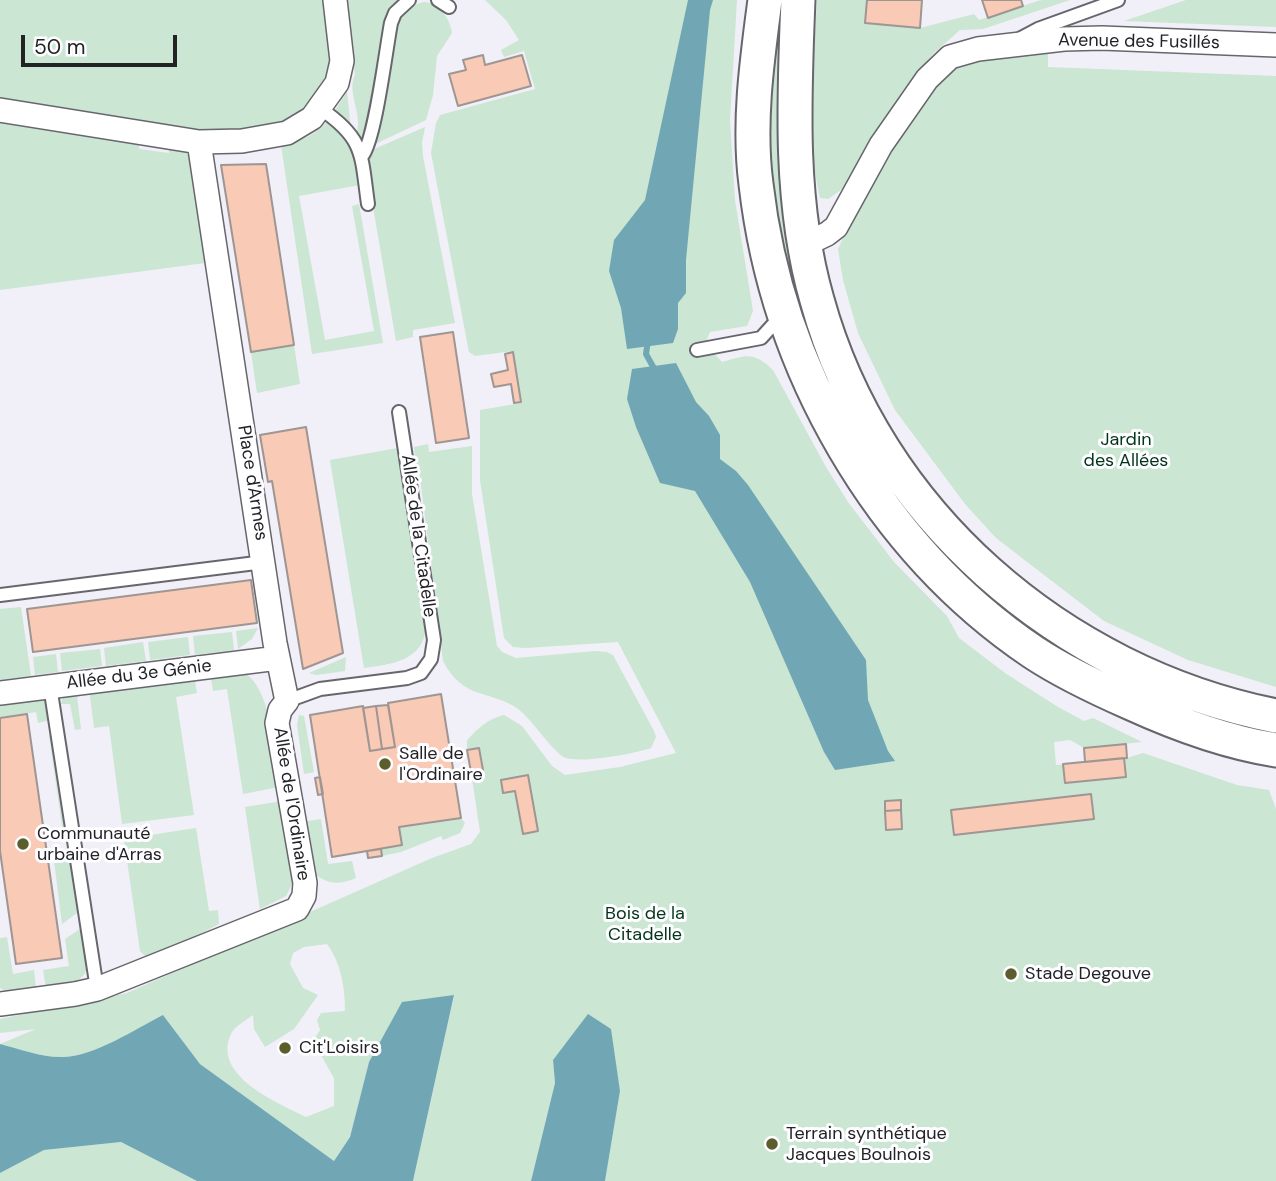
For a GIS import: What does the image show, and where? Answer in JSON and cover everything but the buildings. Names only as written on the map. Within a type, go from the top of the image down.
[{"type":"main road","points":[[765,0],[755,92],[753,151],[768,257],[784,313],[815,390],[859,474],[911,543],[946,580],[987,617],[1031,651],[1088,683],[1157,715],[1196,729],[1276,750]]},
{"type":"main road","points":[[798,0],[794,108],[796,173],[806,244],[814,289],[831,344],[847,384],[872,433],[925,506],[971,557],[1001,585],[1051,622],[1119,663],[1178,690],[1240,709],[1276,716]]},
{"type":"street","points":[[0,110],[199,142],[274,137],[300,127],[321,109],[337,83],[342,61],[335,0]]},
{"type":"street","name":"Avenue des Fusillés","points":[[806,244],[836,227],[881,145],[927,79],[950,57],[978,49],[1008,45],[1101,38],[1276,45]]},
{"type":"street","name":"Place d'Armes","points":[[199,142],[199,157],[264,562]]},
{"type":"street","points":[[784,313],[800,294],[814,289]]},
{"type":"street","points":[[264,562],[287,701]]},
{"type":"street","name":"Allée du 3e Génie","points":[[0,692],[278,658]]},
{"type":"street","name":"Allée de l'Ordinaire","points":[[97,989],[297,909],[304,896],[305,883],[277,723],[280,710],[287,701]]},
{"type":"street","points":[[0,1004],[97,989]]},
{"type":"lane","points":[[362,156],[366,152],[372,132],[391,23],[395,13],[409,0]]},
{"type":"lane","points":[[1008,45],[1038,29],[1117,0]]},
{"type":"lane","points":[[321,109],[353,138],[362,156],[368,204]]},
{"type":"lane","points":[[698,350],[761,338],[784,313]]},
{"type":"lane","name":"Allée de la Citadelle","points":[[399,412],[433,640],[430,659]]},
{"type":"lane","name":"Place d'Armes","points":[[0,595],[264,562]]},
{"type":"lane","name":"Allée de l'Ordinaire","points":[[287,701],[320,689],[407,678],[421,673],[430,659]]},
{"type":"lane","points":[[50,686],[97,989]]},
{"type":"green space","points":[[0,0],[326,0],[333,60],[323,86],[303,110],[289,121],[262,128],[208,131],[0,101]]},
{"type":"green space","points":[[345,0],[397,0],[389,11],[385,24],[362,144],[356,135],[358,120],[352,89],[355,75]]},
{"type":"green space","name":"Bois de la Citadelle","points":[[485,0],[737,0],[730,120],[735,200],[753,311],[747,326],[710,332],[705,344],[722,362],[749,356],[755,357],[773,370],[848,502],[894,562],[947,616],[959,638],[1005,673],[1058,707],[1084,721],[1093,718],[1142,742],[1084,748],[1070,740],[1054,742],[1056,765],[1127,758],[1143,753],[1237,785],[1269,790],[1276,809],[1276,1181],[605,1181],[620,1091],[615,1062],[566,1043],[553,1060],[555,1083],[531,1181],[413,1181],[454,996],[369,1062],[350,1137],[334,1161],[200,1064],[164,1016],[101,1047],[76,1055],[48,1056],[0,1044],[36,1029],[0,1033],[0,1019],[127,993],[432,858],[471,844],[480,832],[471,772],[482,770],[479,748],[467,750],[467,740],[493,719],[504,715],[522,726],[552,766],[565,775],[620,767],[676,753],[618,642],[525,648],[513,647],[504,638],[480,480],[480,410],[521,403],[513,351],[475,356],[469,352],[431,153],[440,115],[535,89],[524,51],[504,57],[501,50],[519,40],[506,20]],"holes":[[[327,944],[336,959],[341,976],[345,1011],[321,1013],[317,1020],[320,1030],[313,1041],[334,1078],[334,1106],[306,1117],[279,1104],[250,1085],[238,1074],[230,1061],[227,1047],[232,1032],[253,1015],[254,1029],[265,1047],[294,1029],[318,995],[303,988],[290,964],[293,953],[304,947]]]},
{"type":"green space","points":[[776,0],[787,0],[794,270],[787,270],[767,166]]},
{"type":"green space","points":[[817,0],[867,0],[920,28],[974,14],[979,20],[1041,0],[1070,0],[983,29],[960,30],[935,52],[917,73],[873,136],[845,187],[828,199],[820,198],[813,149],[812,99]]},
{"type":"green space","points":[[1186,0],[1276,0],[1276,27],[1124,21]]},
{"type":"green space","points":[[425,2],[443,13],[452,33],[437,56],[433,95],[426,120],[371,146],[395,29],[406,11]]},
{"type":"green space","name":"Jardin des Allées","points":[[1048,49],[1048,67],[1276,76],[1276,687],[1188,660],[1104,621],[996,538],[965,504],[895,410],[858,333],[843,280],[838,249],[886,143],[950,70],[985,58]]},
{"type":"green space","points":[[347,91],[351,131],[333,114]]},
{"type":"green space","points":[[0,118],[139,139],[139,149],[169,153],[169,145],[193,149],[205,263],[0,290]]},
{"type":"green space","points":[[327,121],[352,148],[360,185],[299,196],[325,340],[374,331],[352,206],[359,204],[383,343],[312,354],[281,145],[307,137]]},
{"type":"green space","points":[[425,127],[423,156],[455,323],[413,330],[413,337],[396,341],[366,166],[372,150]]},
{"type":"green space","points":[[294,345],[300,384],[257,393],[251,352]]},
{"type":"green space","points":[[428,444],[429,452],[472,446],[472,494],[497,646],[502,652],[516,658],[596,651],[613,655],[654,731],[656,737],[651,748],[596,759],[566,758],[555,750],[518,709],[468,688],[451,674],[443,661],[419,469],[416,469],[414,447]]},
{"type":"green space","points":[[398,448],[426,626],[424,638],[413,654],[385,665],[364,668],[330,460]]},
{"type":"green space","points":[[21,607],[31,676],[0,680],[0,609]]},
{"type":"green space","points":[[258,628],[252,639],[238,649],[236,631]]},
{"type":"green space","points":[[232,632],[234,650],[195,655],[193,636]]},
{"type":"green space","points":[[188,637],[190,655],[150,660],[148,642]]},
{"type":"green space","points":[[143,642],[146,661],[106,666],[104,648]]},
{"type":"green space","points":[[100,649],[102,666],[62,671],[60,653]]},
{"type":"green space","points":[[56,654],[58,672],[35,675],[33,657]]},
{"type":"green space","points":[[346,657],[345,671],[316,675],[309,673]]},
{"type":"green space","points":[[241,670],[252,679],[266,706],[279,787],[243,794],[227,689],[213,691],[210,673]]},
{"type":"green space","points":[[194,675],[197,693],[176,697],[194,815],[122,824],[109,726],[94,728],[89,688]]},
{"type":"green space","points":[[73,692],[77,696],[81,729],[75,730],[70,704],[61,704],[63,696]]},
{"type":"green space","points":[[49,697],[50,720],[38,723],[36,712],[0,718],[0,701]]},
{"type":"green space","points":[[299,715],[304,716],[314,772],[304,774],[297,725]]},
{"type":"green space","points":[[49,735],[56,737],[71,830],[63,833]]},
{"type":"green space","points":[[282,801],[295,878],[286,896],[260,909],[245,807]]},
{"type":"green space","points":[[461,818],[465,823],[460,833],[443,840],[441,836],[401,852],[382,856],[381,849],[402,845],[399,827]]},
{"type":"green space","points":[[321,819],[328,864],[352,861],[356,878],[334,883],[313,873],[302,822]]},
{"type":"green space","points":[[196,828],[209,911],[218,910],[219,924],[169,950],[147,958],[140,951],[124,839]]},
{"type":"green space","points":[[73,848],[81,910],[62,924],[53,853]]},
{"type":"green space","points":[[83,927],[89,964],[86,971],[72,983],[46,988],[43,970],[69,966],[65,939]]},
{"type":"green space","points":[[7,937],[13,974],[34,970],[36,988],[7,992],[0,988],[0,938]]},
{"type":"green space","points":[[121,1142],[197,1181],[0,1181],[0,1173],[44,1150]]},
{"type":"water","points":[[688,0],[713,0],[686,260],[686,293],[678,303],[678,329],[673,343],[627,349],[621,308],[609,271],[614,240],[645,200]]},
{"type":"water","points":[[676,363],[696,402],[709,416],[720,435],[720,459],[748,485],[866,660],[868,700],[888,751],[895,761],[835,770],[824,752],[750,582],[695,491],[660,483],[627,399],[632,369]]},
{"type":"water","points":[[454,995],[413,1181],[197,1181],[121,1142],[44,1150],[0,1173],[0,1044],[48,1056],[76,1055],[115,1041],[163,1015],[200,1064],[334,1161],[350,1137],[369,1062],[402,1002]]},
{"type":"water","points":[[588,1014],[611,1029],[620,1091],[605,1181],[531,1181],[555,1083],[553,1060]]},
{"type":"waterway","points":[[648,340],[646,354],[656,372]]},
{"type":"place","name":"Salle de l'Ordinaire","points":[[385,764]]},
{"type":"place","name":"Communauté urbaine d'Arras","points":[[23,844]]},
{"type":"place","name":"Stade Degouve","points":[[1011,974]]},
{"type":"place","name":"Cit'Loisirs","points":[[285,1048]]},
{"type":"place","name":"Terrain synthétique Jacques Boulnois","points":[[772,1144]]}]
